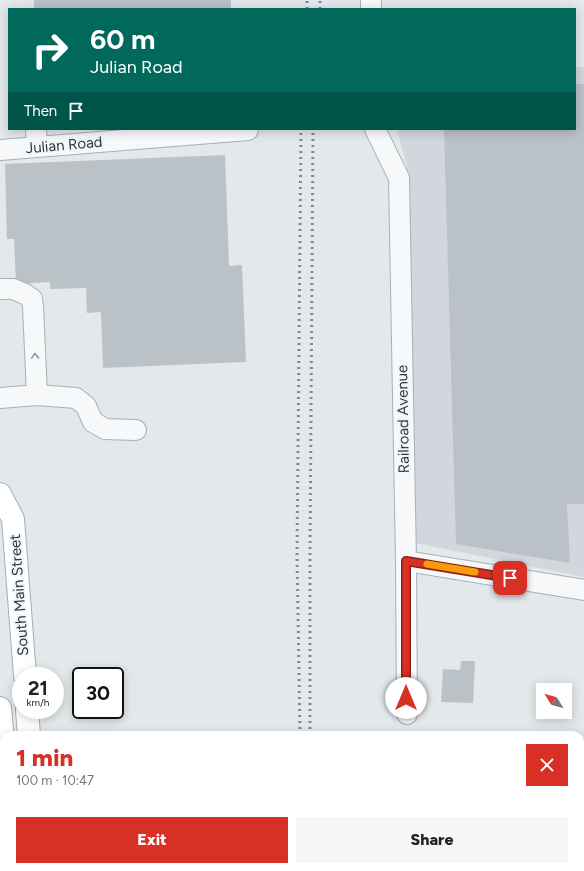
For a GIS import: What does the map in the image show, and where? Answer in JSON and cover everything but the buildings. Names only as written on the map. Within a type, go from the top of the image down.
[{"type":"main road","name":"South Main Street","points":[[0,494],[13,520],[24,667]]},
{"type":"main road","points":[[0,712],[2,731]]},
{"type":"main road","points":[[28,719],[29,731]]},
{"type":"street","name":"Julian Road","points":[[0,150],[36,138],[248,130]]},
{"type":"street","name":"Railroad Avenue","points":[[375,130],[398,178],[406,561],[406,714]]},
{"type":"street","points":[[0,289],[13,289],[32,299],[37,395]]},
{"type":"street","points":[[0,398],[37,395],[76,398],[86,406],[93,422],[105,429],[136,430]]},
{"type":"street","points":[[406,561],[584,590]]},
{"type":"shaded area","points":[[576,67],[584,67],[584,577],[415,543],[407,167],[397,130],[576,130]]},
{"type":"railway","points":[[307,0],[307,8]]},
{"type":"railway","points":[[320,0],[320,8]]},
{"type":"railway","points":[[300,731],[297,555],[301,130]]},
{"type":"railway","points":[[310,731],[313,130]]},
{"type":"slow traffic","points":[[427,564],[475,572]]},
{"type":"route","points":[[406,698],[406,561],[510,578]]}]
